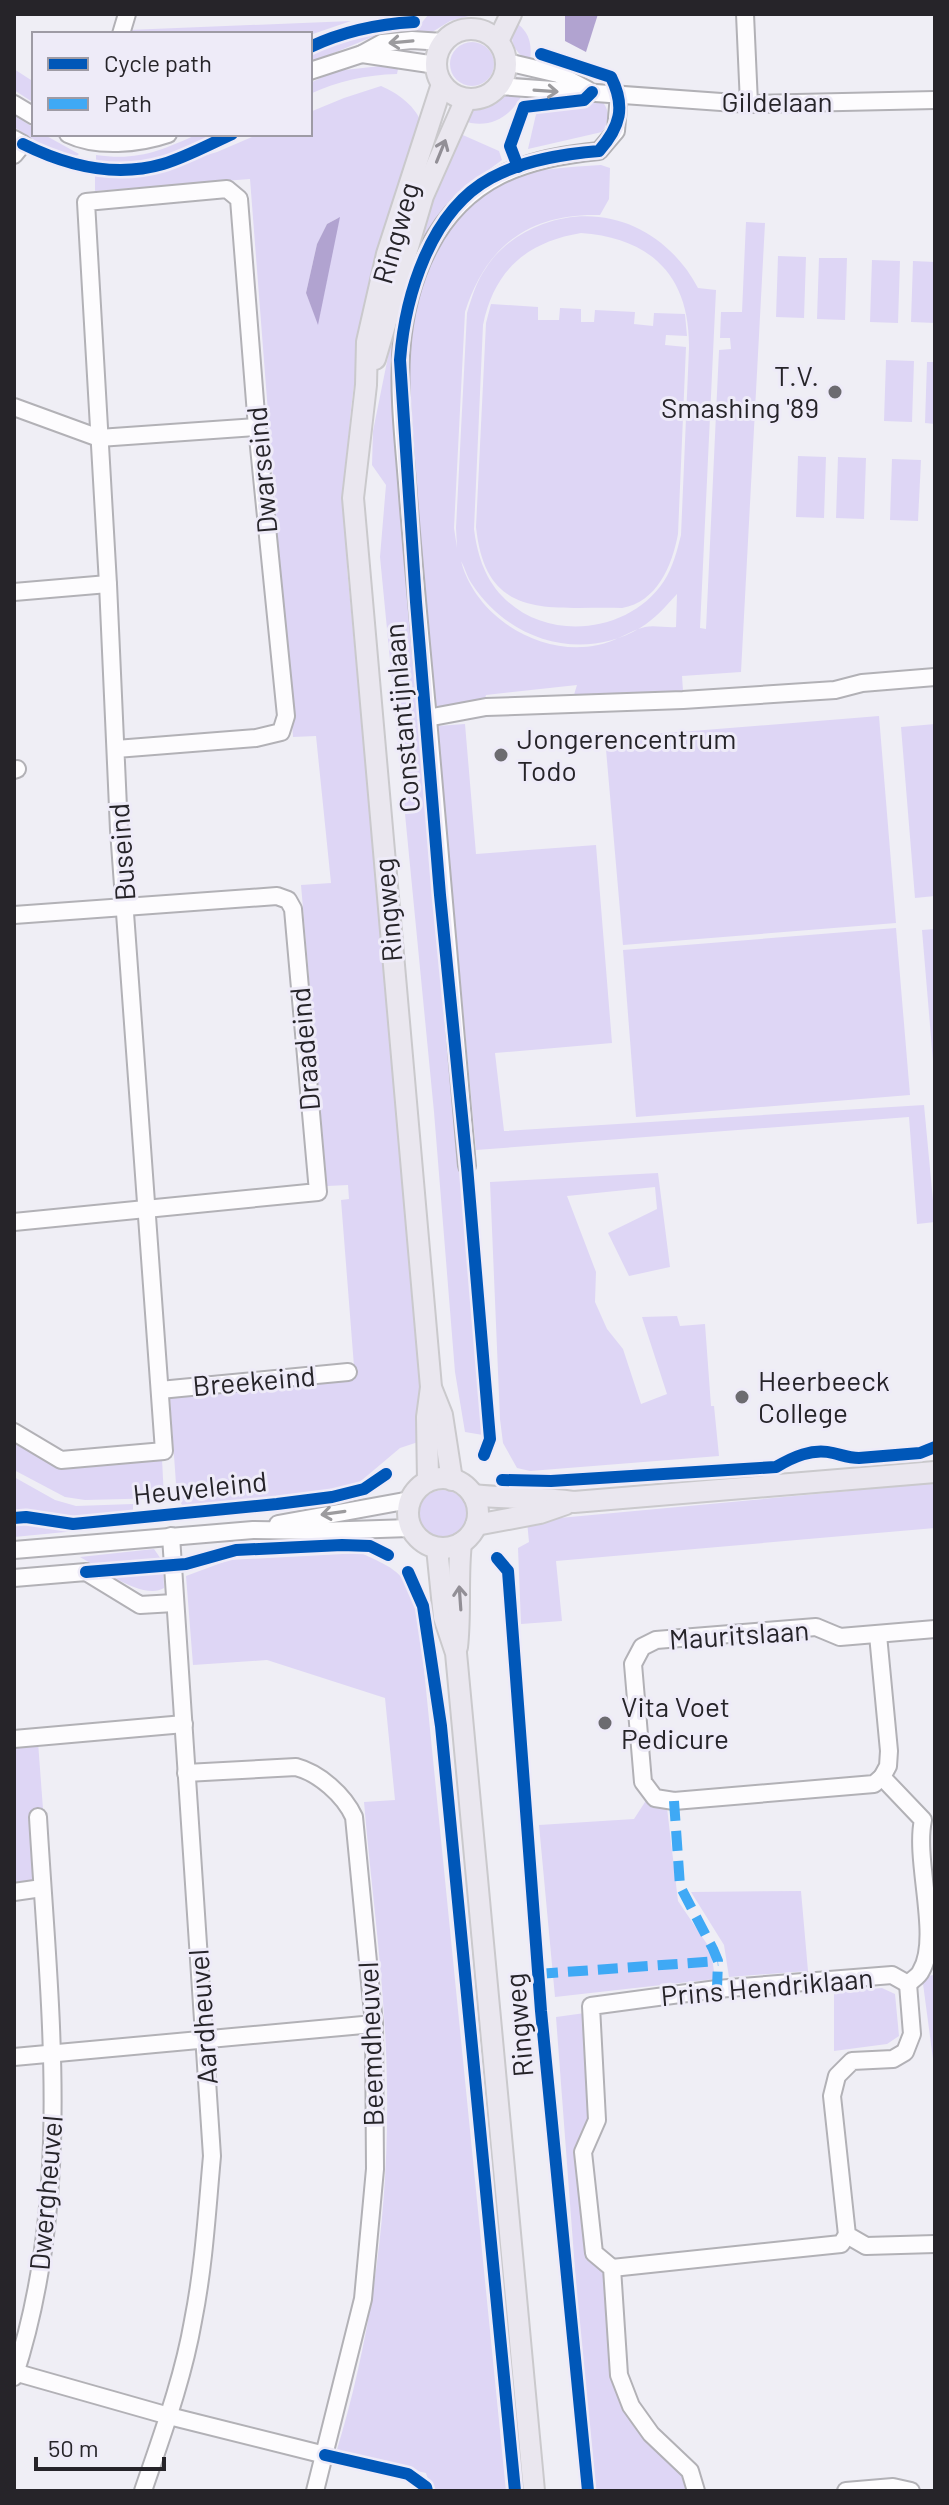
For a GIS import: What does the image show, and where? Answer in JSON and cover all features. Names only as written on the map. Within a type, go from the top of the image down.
[{"type":"main road","points":[[498,41],[511,14]]},
{"type":"main road","points":[[480,21],[498,41],[507,62],[499,86],[490,94],[478,98],[466,99],[453,94],[439,75],[437,53],[443,42],[480,21]]},
{"type":"main road","name":"Ringweg","points":[[428,1481],[427,1417],[431,1387],[353,498],[366,385],[367,342],[387,254],[439,75]]},
{"type":"main road","name":"Ringweg","points":[[366,385],[423,196],[466,99]]},
{"type":"main road","name":"Ringweg","points":[[431,1387],[442,1415],[452,1480]]},
{"type":"main road","points":[[473,1495],[504,1499],[539,1497],[574,1502],[935,1472]]},
{"type":"main road","points":[[452,1480],[466,1487],[473,1495],[478,1513],[476,1525],[461,1543],[450,1548],[437,1548],[425,1544],[410,1528],[410,1500],[414,1492],[428,1481],[452,1480]]},
{"type":"main road","points":[[476,1525],[540,1513],[574,1502]]},
{"type":"main road","name":"Ringweg","points":[[461,1543],[458,1574],[461,1616],[456,1653],[534,2491]]},
{"type":"main road","name":"Ringweg","points":[[437,1548],[444,1617],[456,1653]]},
{"type":"street","points":[[745,14],[749,104]]},
{"type":"street","points":[[312,70],[362,54],[382,43],[412,40],[443,42]]},
{"type":"street","points":[[362,54],[439,75]]},
{"type":"street","name":"Gildelaan","points":[[507,62],[558,74],[592,92]]},
{"type":"street","name":"Gildelaan","points":[[499,86],[749,104],[935,100]]},
{"type":"street","name":"Constantijnlaan","points":[[467,1166],[440,895],[400,389],[402,323],[429,247],[449,216],[470,193],[490,178],[562,154],[599,151],[616,131],[619,94]]},
{"type":"street","points":[[14,104],[32,115]]},
{"type":"street","points":[[76,136],[102,142],[149,141],[163,136]]},
{"type":"street","name":"Dwarseind","points":[[86,202],[227,189],[239,199],[257,427],[286,716],[281,732],[256,738],[116,749]]},
{"type":"street","name":"Buseind","points":[[14,1432],[61,1460],[164,1451],[119,830],[86,202]]},
{"type":"street","points":[[14,407],[99,438],[257,427]]},
{"type":"street","points":[[14,592],[108,584]]},
{"type":"street","points":[[427,718],[486,707],[835,690],[862,683],[935,677]]},
{"type":"street","name":"Draadeind","points":[[125,907],[277,896],[288,900],[293,909],[318,1192],[148,1211]]},
{"type":"street","points":[[14,915],[125,907]]},
{"type":"street","points":[[14,1222],[148,1211]]},
{"type":"street","name":"Breekeind","points":[[160,1390],[348,1372]]},
{"type":"street","name":"Heuveleind","points":[[253,1530],[410,1500]]},
{"type":"street","name":"Heuveleind","points":[[14,1550],[253,1530],[410,1528]]},
{"type":"street","name":"Aardheuvel","points":[[143,2491],[169,2416],[193,2324],[203,2259],[212,2156],[171,1536]]},
{"type":"street","points":[[14,1578],[86,1572],[140,1605],[174,1603]]},
{"type":"street","name":"Mauritslaan","points":[[882,1777],[874,1784],[674,1801],[655,1798],[643,1782],[633,1664],[642,1647],[656,1640],[816,1627],[840,1637],[935,1629]]},
{"type":"street","points":[[878,1635],[889,1751],[888,1766],[882,1777],[929,1816]]},
{"type":"street","points":[[14,1739],[184,1724]]},
{"type":"street","name":"Beemdheuvel","points":[[186,1773],[296,1767],[309,1770],[347,1802],[354,1817],[374,2024],[375,2169],[363,2299],[315,2491]]},
{"type":"street","name":"Prins Hendriklaan","points":[[696,2491],[690,2471],[651,2434],[631,2406],[619,2375],[612,2268],[594,2253],[583,2152],[597,2120],[591,2006],[717,1989],[892,1975],[908,1984],[922,1971],[929,1946],[919,1837],[929,1816]]},
{"type":"street","name":"Dwergheuvel","points":[[15,2374],[38,2280],[51,2198],[55,2115],[38,1817]]},
{"type":"street","points":[[14,1892],[42,1888]]},
{"type":"street","points":[[612,2268],[841,2244],[847,2235],[832,2096],[837,2076],[852,2061],[893,2059],[905,2052],[912,2034],[908,1984]]},
{"type":"street","points":[[14,2057],[374,2024]]},
{"type":"street","points":[[847,2235],[866,2246],[935,2244]]},
{"type":"street","points":[[15,2374],[325,2455]]},
{"type":"street","points":[[846,2491],[893,2487],[911,2491]]},
{"type":"shaded area","points":[[429,14],[476,14],[450,21],[429,34],[416,34]]},
{"type":"shaded area","points":[[565,14],[598,14],[586,52],[565,41]]},
{"type":"shaded area","points":[[351,21],[312,34],[128,30]]},
{"type":"shaded area","points":[[514,21],[529,39],[530,61],[513,44]]},
{"type":"shaded area","points":[[399,25],[400,34],[372,37],[312,62],[312,51],[356,31]]},
{"type":"shaded area","points":[[472,42],[488,48],[494,64],[488,80],[472,86],[456,80],[450,64],[456,48]]},
{"type":"shaded area","points":[[399,64],[397,74],[352,80],[312,93],[312,82],[335,71]]},
{"type":"shaded area","points":[[14,69],[32,81],[32,102],[14,90]]},
{"type":"shaded area","points":[[381,86],[406,101],[422,125],[377,279],[356,373],[348,446],[346,519],[347,568],[405,1183],[420,1368],[421,1441],[400,1448],[355,1486],[272,1499],[183,1506],[177,1498],[170,1399],[177,1395],[355,1379],[341,1200],[349,1199],[348,1185],[327,1186],[301,885],[331,883],[316,736],[293,737],[250,179],[95,191],[95,174],[151,171],[217,152],[254,136],[312,136],[312,111]],"holes":[[[339,218],[318,323],[306,293],[317,244],[327,224]]]},
{"type":"shaded area","points":[[512,92],[523,93],[512,109],[498,120],[481,124],[462,120],[472,109]]},
{"type":"shaded area","points":[[603,102],[608,113],[602,132],[528,149],[537,110]]},
{"type":"shaded area","points":[[14,115],[32,127],[32,136],[47,136],[79,154],[74,158],[50,153],[35,146],[36,141],[14,127]]},
{"type":"shaded area","points":[[456,132],[499,151],[502,160],[457,200],[405,282],[421,228]]},
{"type":"shaded area","points":[[193,136],[216,136],[160,159],[131,164],[96,163],[96,155],[124,157],[172,145]]},
{"type":"shaded area","points":[[601,165],[610,168],[609,199],[600,215],[575,216],[552,220],[532,227],[514,238],[493,258],[519,236],[543,224],[590,216],[612,219],[633,226],[670,251],[698,288],[716,290],[700,628],[706,629],[719,350],[731,349],[730,338],[720,338],[721,312],[742,312],[746,222],[765,223],[741,672],[682,676],[683,691],[573,698],[577,685],[486,695],[483,704],[436,710],[405,366],[406,334],[411,310],[439,246],[466,207],[481,192],[498,182],[536,171]],"holes":[[[581,233],[606,236],[646,253],[662,265],[674,281],[688,323],[681,535],[674,559],[664,581],[649,599],[630,612],[586,626],[563,626],[541,621],[520,611],[502,596],[482,564],[474,529],[483,325],[488,306],[495,289],[516,262],[544,243]],[[490,263],[477,284],[467,313],[457,548],[454,528],[465,312],[474,289],[485,269]],[[461,561],[470,581],[487,603],[525,632],[570,644],[594,644],[623,636],[604,644],[576,647],[534,639],[496,616],[481,600],[469,581]],[[677,594],[676,627],[649,626],[633,631],[655,616]]]},
{"type":"shaded area","points":[[340,217],[318,325],[306,293],[317,244],[327,224]]},
{"type":"shaded area","points":[[778,256],[806,257],[804,318],[776,317]]},
{"type":"shaded area","points":[[819,258],[847,258],[845,320],[817,319]]},
{"type":"shaded area","points":[[872,260],[900,261],[898,323],[870,322]]},
{"type":"shaded area","points":[[913,261],[935,262],[935,323],[911,322]]},
{"type":"shaded area","points":[[491,304],[538,307],[538,320],[559,320],[560,308],[581,309],[581,322],[594,322],[595,310],[635,312],[634,324],[653,326],[654,313],[685,314],[687,336],[666,335],[665,345],[686,347],[678,534],[672,558],[661,581],[645,598],[634,604],[622,608],[569,608],[525,602],[507,594],[493,579],[482,558],[476,527],[486,323]]},
{"type":"shaded area","points":[[394,327],[390,366],[483,1435],[465,1432],[455,1372],[434,1112],[380,557],[386,485],[372,465],[373,431]]},
{"type":"shaded area","points":[[886,360],[914,361],[912,422],[884,421]]},
{"type":"shaded area","points":[[927,362],[935,362],[935,424],[925,423]]},
{"type":"shaded area","points":[[798,456],[826,457],[824,518],[796,517]]},
{"type":"shaded area","points":[[838,457],[866,458],[864,519],[836,518]]},
{"type":"shaded area","points":[[892,459],[921,460],[918,521],[890,520]]},
{"type":"shaded area","points":[[879,716],[896,923],[623,945],[605,738]]},
{"type":"shaded area","points":[[465,724],[476,854],[596,845],[612,1043],[495,1053],[504,1131],[924,1105],[935,1222],[917,1224],[909,1117],[476,1150],[437,726]]},
{"type":"shaded area","points":[[935,724],[935,896],[915,898],[901,727]]},
{"type":"shaded area","points":[[896,928],[910,1095],[636,1117],[623,950]]},
{"type":"shaded area","points":[[935,929],[935,1085],[922,930]]},
{"type":"shaded area","points":[[658,1173],[670,1267],[629,1276],[608,1233],[657,1209],[655,1187],[567,1196],[596,1272],[595,1302],[607,1329],[623,1349],[641,1404],[667,1394],[642,1317],[677,1316],[680,1326],[705,1324],[711,1406],[714,1406],[719,1456],[530,1471],[517,1468],[503,1443],[500,1419],[490,1182]]},
{"type":"shaded area","points":[[14,1441],[58,1468],[162,1459],[164,1498],[85,1500],[65,1497],[14,1470]]},
{"type":"shaded area","points":[[14,1477],[55,1500],[76,1506],[133,1504],[133,1514],[66,1519],[31,1513],[14,1514]]},
{"type":"shaded area","points":[[935,1483],[935,1528],[556,1561],[562,1621],[521,1624],[518,1548],[529,1542],[527,1521]]},
{"type":"shaded area","points":[[443,1490],[460,1497],[467,1514],[460,1531],[443,1538],[426,1531],[419,1514],[426,1497]]},
{"type":"shaded area","points":[[32,1522],[86,1530],[14,1537],[14,1524]]},
{"type":"shaded area","points":[[154,1549],[163,1562],[164,1588],[155,1591],[133,1587],[80,1557]]},
{"type":"shaded area","points":[[361,1553],[386,1565],[401,1577],[419,1619],[506,2491],[431,2491],[426,2473],[336,2453],[368,2318],[385,2179],[387,2087],[384,2016],[364,1802],[395,1800],[385,1698],[267,1660],[193,1665],[186,1576],[229,1560]]},
{"type":"shaded area","points":[[38,1742],[43,1809],[32,1810],[38,1889],[21,1882],[14,1883],[14,1744]]},
{"type":"shaded area","points":[[647,1799],[658,1808],[667,1808],[678,1901],[711,1950],[715,1979],[555,1997],[539,1825],[634,1819]]},
{"type":"shaded area","points":[[801,1891],[808,1971],[729,1977],[724,1945],[691,1892]]},
{"type":"shaded area","points":[[935,1975],[935,2074],[922,1976]]},
{"type":"shaded area","points":[[882,1988],[895,1994],[899,2036],[887,2044],[834,2051],[834,1992]]},
{"type":"shaded area","points":[[585,2013],[592,2114],[580,2153],[590,2251],[594,2264],[608,2275],[616,2371],[686,2471],[690,2491],[596,2491],[578,2310],[556,2017]]},
{"type":"marked path","points":[[674,1801],[680,1886],[718,1961],[717,1989]]},
{"type":"marked path","points":[[538,1974],[718,1961]]},
{"type":"cycle path","points":[[312,46],[361,29],[414,22]]},
{"type":"cycle path","points":[[484,1455],[490,1439],[440,895],[400,360],[408,309],[424,257],[452,211],[491,178],[544,159],[599,151],[612,134],[619,107],[611,77],[541,54]]},
{"type":"cycle path","points":[[518,167],[510,146],[524,107],[584,100],[592,92]]},
{"type":"cycle path","points":[[23,144],[73,163],[127,170],[172,161],[228,136]]},
{"type":"cycle path","points":[[502,1480],[551,1481],[776,1467],[810,1453],[825,1452],[859,1458],[920,1453],[935,1447]]},
{"type":"cycle path","points":[[14,1518],[73,1524],[277,1504],[332,1497],[364,1489],[386,1474]]},
{"type":"cycle path","points":[[86,1572],[186,1564],[236,1550],[342,1545],[370,1546],[388,1555]]},
{"type":"cycle path","points":[[497,1558],[508,1571],[541,2011],[588,2491]]},
{"type":"cycle path","points":[[408,1572],[423,1606],[441,1726],[515,2491]]},
{"type":"cycle path","points":[[325,2455],[408,2474],[427,2491]]},
{"type":"place","name":"T.V. Smashing '89","points":[[835,392]]},
{"type":"place","name":"Jongerencentrum Todo","points":[[501,755]]},
{"type":"place","name":"Heerbeeck College","points":[[742,1397]]},
{"type":"place","name":"Vita Voet Pedicure","points":[[605,1723]]}]
